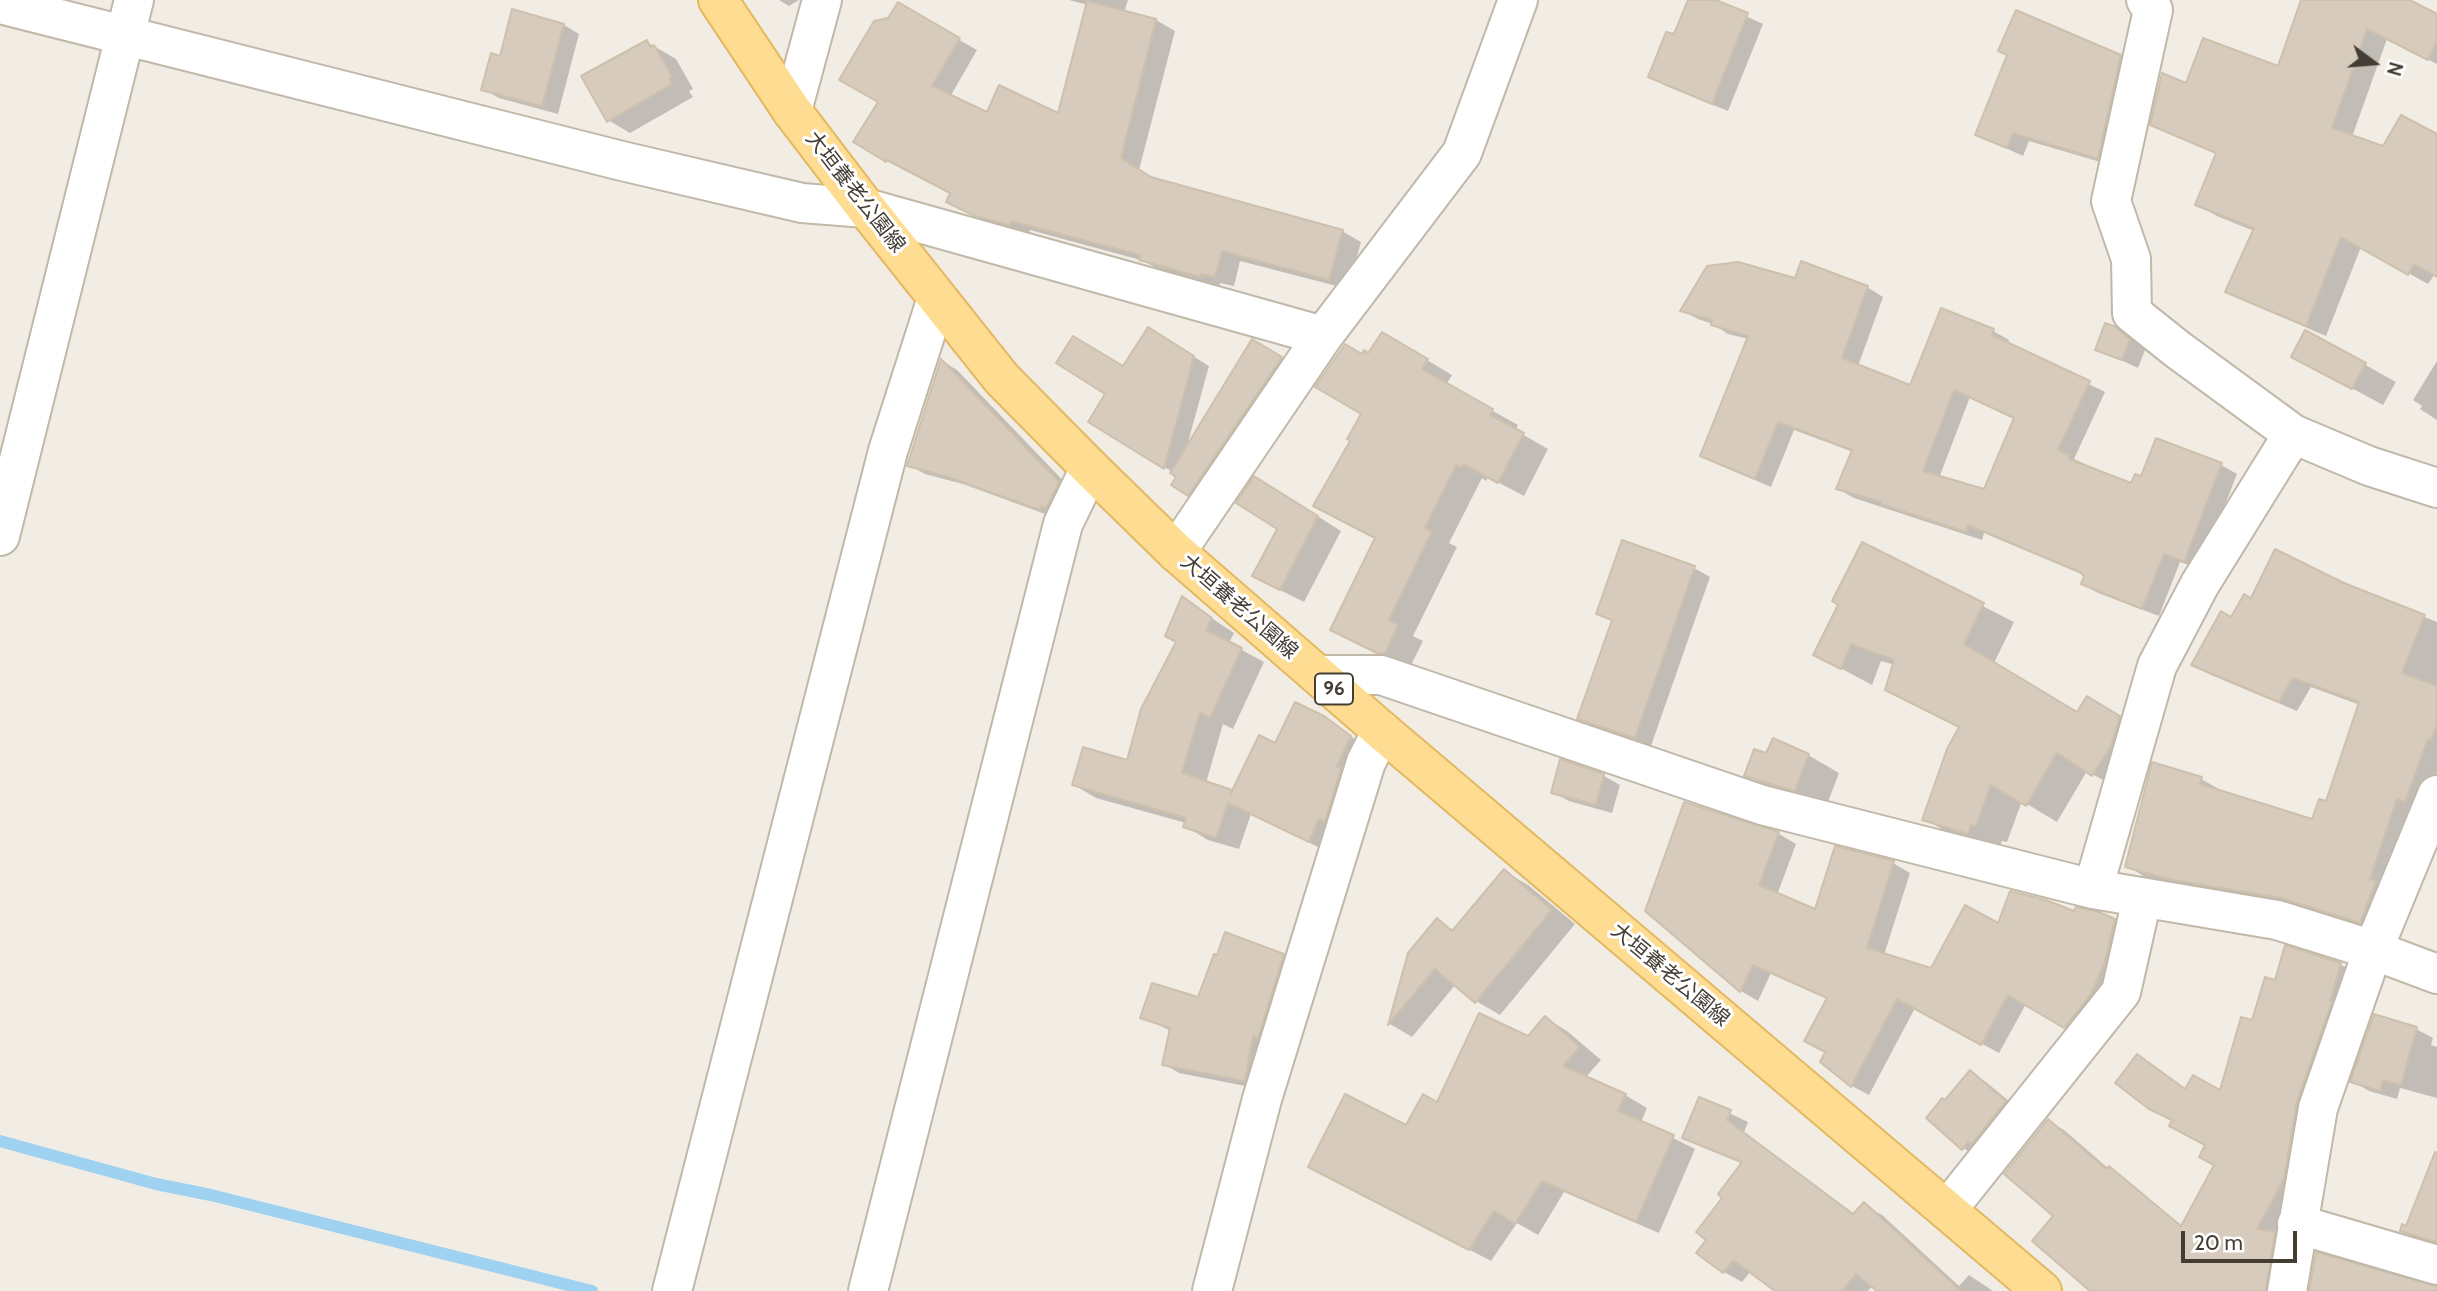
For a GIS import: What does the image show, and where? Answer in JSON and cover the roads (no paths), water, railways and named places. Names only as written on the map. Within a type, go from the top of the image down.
[{"type":"main road","name":"大垣養老公園線","points":[[718,0],[792,111],[1002,379],[1176,552],[1382,731],[2042,1291]]},
{"type":"street","points":[[792,111],[822,0]]},
{"type":"street","points":[[1176,552],[1323,336],[1462,153],[1518,0]]},
{"type":"street","points":[[2146,0],[2152,10],[2111,201],[2131,259],[2132,313],[2176,349],[2293,434],[2369,466],[2437,488]]},
{"type":"street","points":[[0,4],[130,18],[622,161],[802,203],[866,208],[1323,336]]},
{"type":"street","points":[[0,536],[130,18]]},
{"type":"street","points":[[672,1291],[888,451],[937,298]]},
{"type":"street","points":[[2093,890],[2157,666],[2200,584],[2293,434]]},
{"type":"street","points":[[868,1291],[1063,524],[1090,468]]},
{"type":"street","points":[[1318,676],[1381,676],[1762,806],[2093,890],[2277,920],[2373,950],[2437,974]]},
{"type":"street","points":[[1212,1291],[1262,1099],[1366,762],[1382,731]]},
{"type":"street","points":[[2287,1291],[2318,1108],[2373,950],[2437,796]]},
{"type":"street","points":[[1947,1210],[2121,992],[2142,899]]},
{"type":"street","points":[[2297,1224],[2437,1265]]},
{"type":"waterway","points":[[0,1141],[156,1184],[211,1195],[592,1291]]}]
